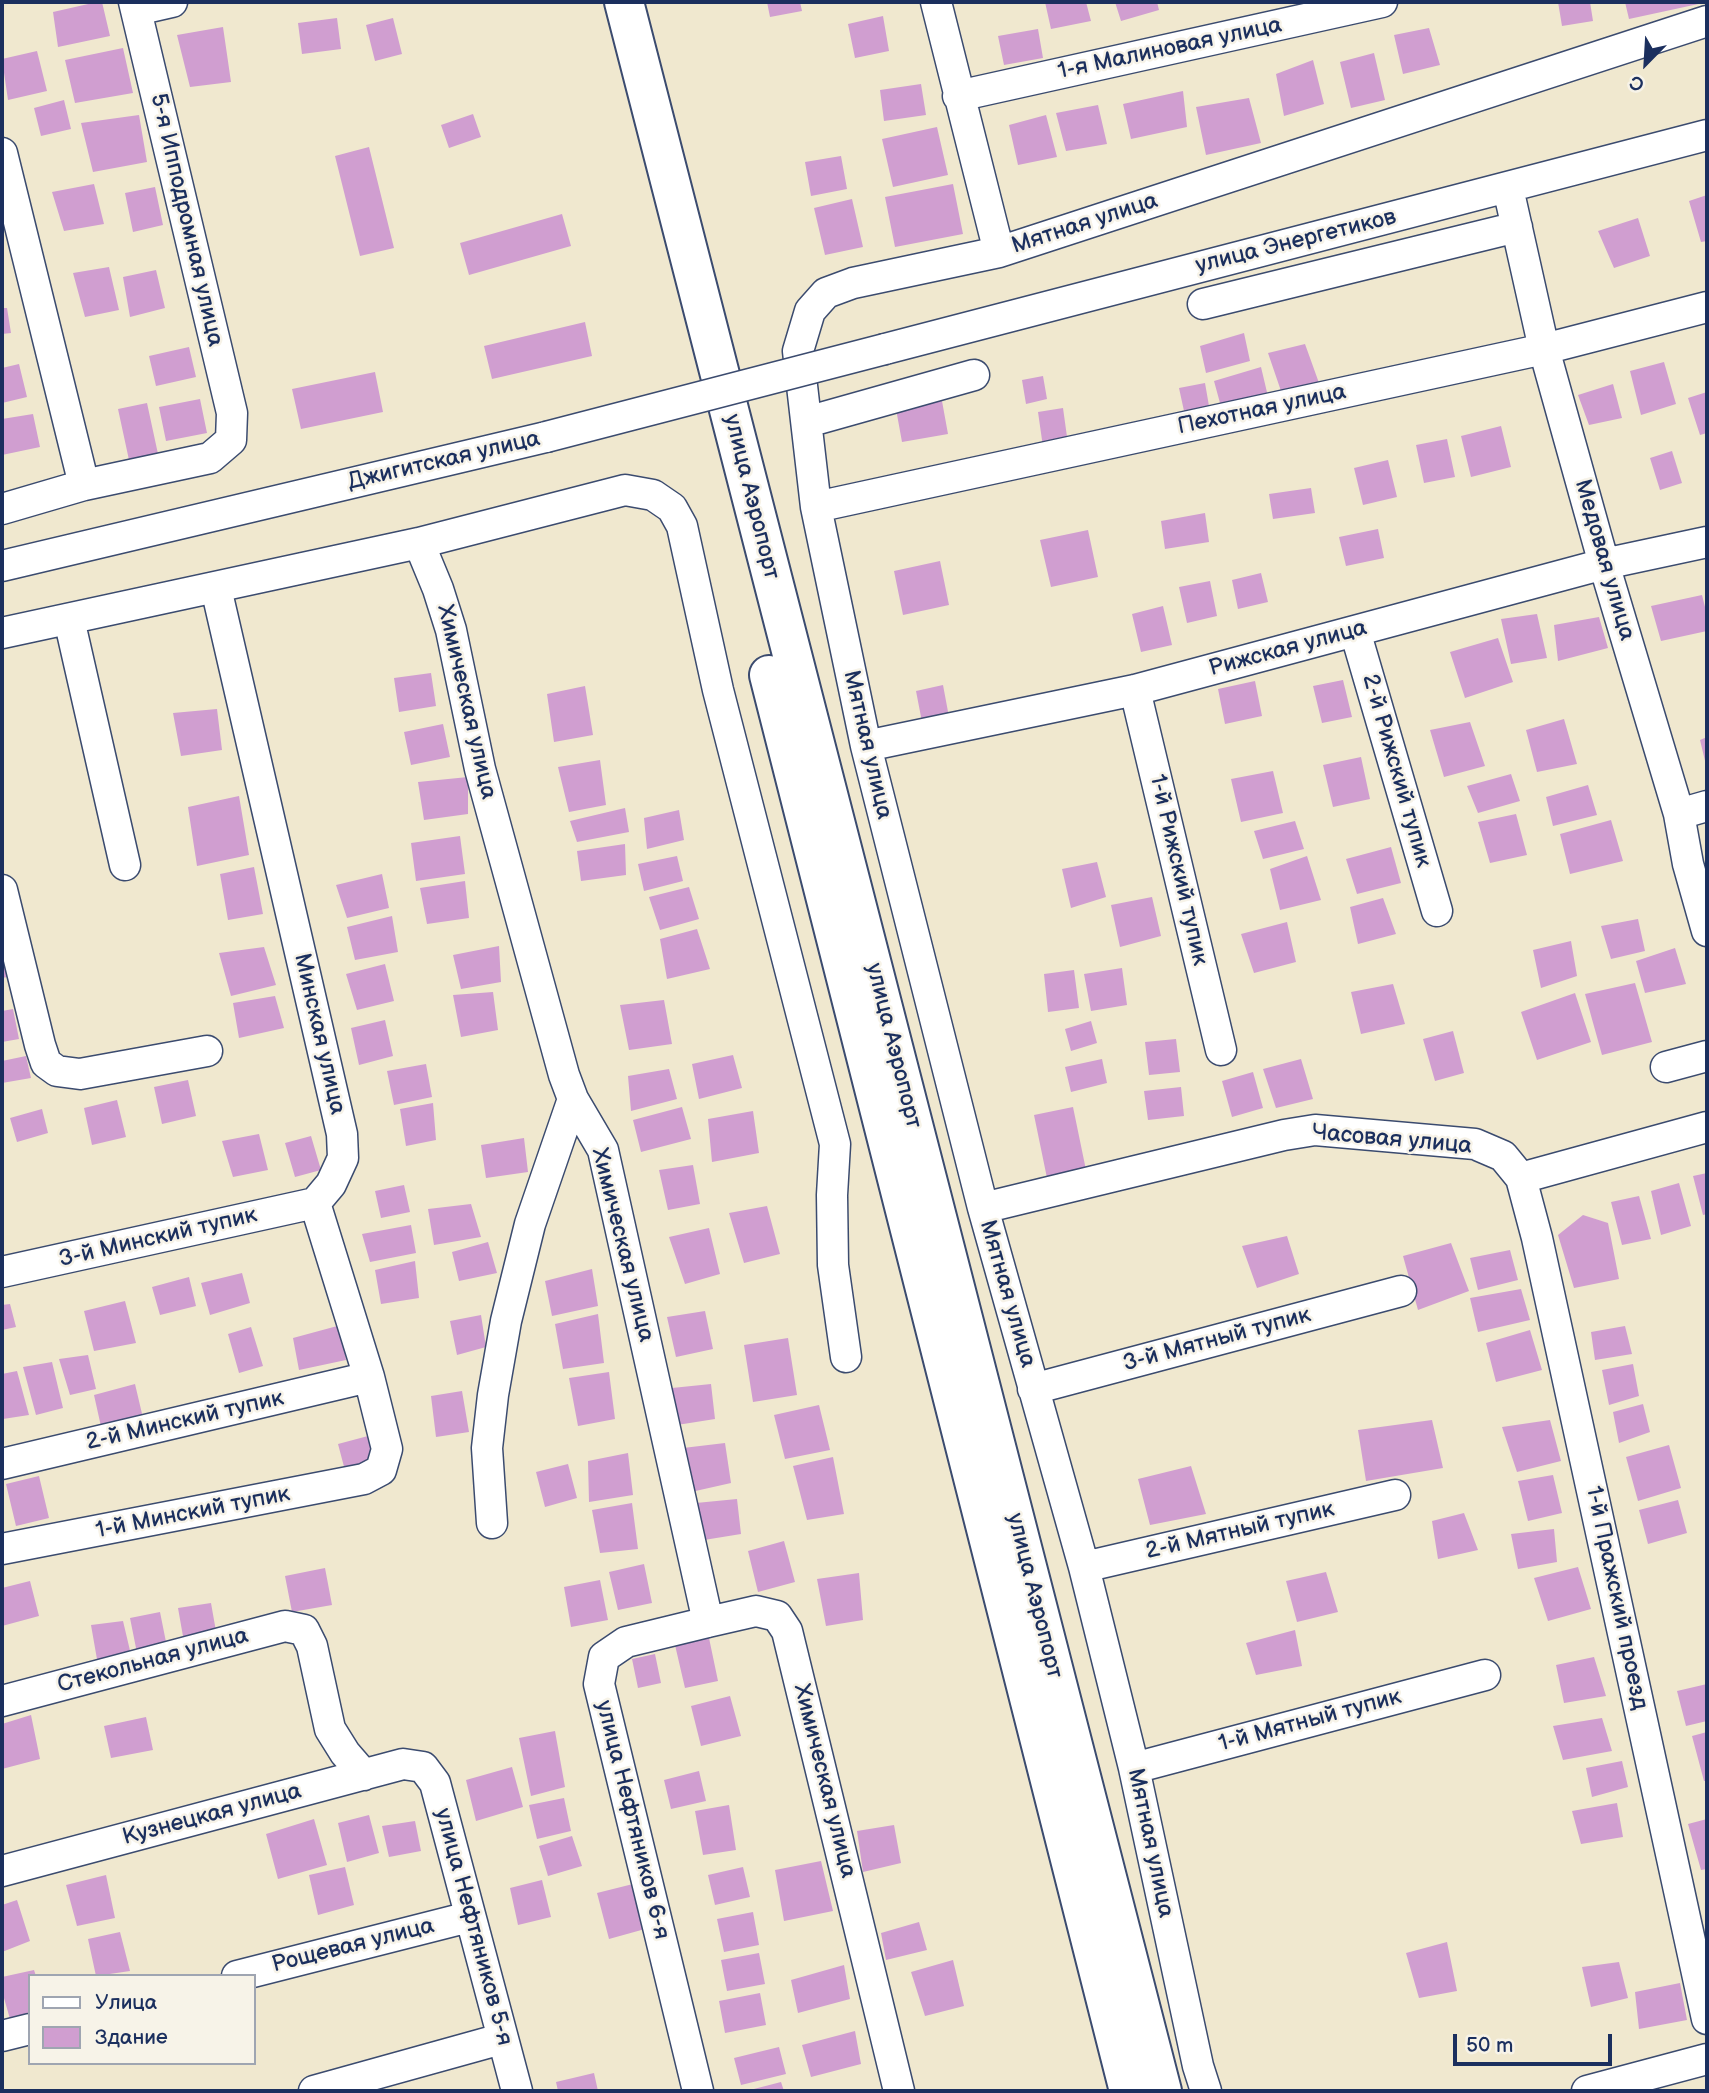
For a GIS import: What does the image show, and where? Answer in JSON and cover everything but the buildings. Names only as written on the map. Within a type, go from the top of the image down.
[{"type":"main road","name":"улица Аэропорт","points":[[598,2],[1129,2091]]},
{"type":"main road","name":"улица Аэропорт","points":[[624,2],[1162,2091]]},
{"type":"street","points":[[135,6],[172,2]]},
{"type":"street","points":[[936,2],[999,252]]},
{"type":"street","name":"1-я Малиновая улица","points":[[958,96],[1382,2]]},
{"type":"street","name":"5-я Ипподромная улица","points":[[83,485],[210,458],[231,440],[232,413],[135,6]]},
{"type":"street","name":"Мятная улица","points":[[1206,2091],[1198,2066],[1134,1768],[1084,1567],[983,1208],[866,746],[816,507],[798,351],[810,311],[826,293],[853,282],[999,252],[1707,21]]},
{"type":"street","name":"улица Энергетиков","points":[[885,349],[1707,135]]},
{"type":"street","points":[[2,153],[83,485],[2,509]]},
{"type":"street","name":"Медовая улица","points":[[1508,188],[1544,349],[1604,564],[1693,810],[1688,864],[1707,930]]},
{"type":"street","points":[[1203,304],[1517,227]]},
{"type":"street","name":"Пехотная улица","points":[[816,507],[1544,349],[1707,307]]},
{"type":"street","name":"Джигитская улица","points":[[2,566],[546,437],[885,349]]},
{"type":"street","points":[[807,422],[974,376]]},
{"type":"street","points":[[2,632],[419,543],[625,490],[653,495],[672,508],[682,526],[721,704],[835,1144],[832,1195],[833,1265],[846,1357]]},
{"type":"street","name":"Рижская улица","points":[[866,746],[1135,690],[1604,564],[1707,542]]},
{"type":"street","name":"Химическая улица","points":[[419,543],[451,630],[480,769],[564,1075],[573,1099],[603,1150],[708,1622],[756,1611],[776,1616],[788,1631],[899,2091]]},
{"type":"street","name":"Минская улица","points":[[216,588],[342,1134],[343,1158],[331,1184],[315,1203]]},
{"type":"street","points":[[69,619],[125,865]]},
{"type":"street","name":"2-й Рижский тупик","points":[[1355,631],[1437,911]]},
{"type":"street","name":"1-й Рижский тупик","points":[[1135,690],[1221,1050]]},
{"type":"street","points":[[2,890],[40,1045],[47,1063],[57,1071],[80,1074],[207,1051]]},
{"type":"street","points":[[1666,1067],[1707,1056]]},
{"type":"street","points":[[492,1523],[487,1448],[492,1395],[506,1321],[530,1224],[573,1099]]},
{"type":"street","points":[[1521,1178],[1707,1127]]},
{"type":"street","name":"Часовая улица","points":[[983,1208],[1284,1135],[1315,1130],[1475,1144],[1503,1156],[1521,1178]]},
{"type":"street","name":"1-й Пражский проезд","points":[[1521,1178],[1537,1237],[1707,2019]]},
{"type":"street","points":[[315,1203],[369,1377]]},
{"type":"street","name":"3-й Минский тупик","points":[[2,1272],[315,1203]]},
{"type":"street","name":"3-й Мятный тупик","points":[[1033,1389],[1401,1291]]},
{"type":"street","name":"2-й Минский тупик","points":[[2,1462],[369,1377]]},
{"type":"street","name":"1-й Минский тупик","points":[[2,1549],[364,1479],[381,1470],[387,1449],[369,1377]]},
{"type":"street","name":"2-й Мятный тупик","points":[[1084,1567],[1395,1495]]},
{"type":"street","name":"улица Нефтяников 6-я","points":[[698,2091],[599,1684],[604,1657],[626,1642],[708,1622]]},
{"type":"street","name":"Стекольная улица","points":[[2,1701],[285,1626],[304,1630],[312,1646],[330,1729],[345,1753],[364,1775]]},
{"type":"street","name":"1-й Мятный тупик","points":[[1134,1768],[1485,1675]]},
{"type":"street","name":"Кузнецкая улица","points":[[2,1871],[403,1764],[423,1767]]},
{"type":"street","name":"улица Нефтяников 5-я","points":[[423,1767],[435,1783],[517,2091]]},
{"type":"street","name":"Рощевая улица","points":[[245,1974],[469,1917]]},
{"type":"street","points":[[2,2036],[28,2030]]},
{"type":"street","points":[[314,2091],[501,2039]]},
{"type":"street","points":[[1587,2091],[1707,2059]]}]
